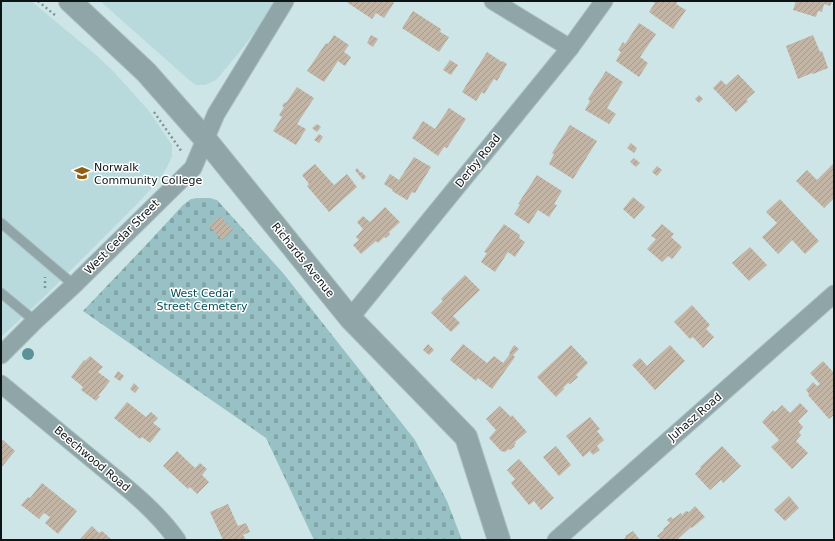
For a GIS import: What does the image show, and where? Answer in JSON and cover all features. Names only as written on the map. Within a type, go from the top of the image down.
[{"type":"street","name":"West Cedar Street","points":[[1,355],[192,168],[206,140],[216,114],[285,1]]},
{"type":"street","points":[[493,1],[570,48]]},
{"type":"street","name":"Derby Road","points":[[350,318],[570,48],[604,1]]},
{"type":"street","name":"Richards Avenue","points":[[72,7],[146,72],[206,140],[350,318],[466,437],[499,540]]},
{"type":"street","name":"Juhasz Road","points":[[556,540],[834,294]]},
{"type":"street","name":"Beechwood Road","points":[[1,384],[140,500],[168,528],[177,540]]},
{"type":"lane","points":[[1,223],[74,285]]},
{"type":"lane","points":[[1,293],[35,322]]},
{"type":"path","points":[[38,1],[72,7]]},
{"type":"path","points":[[152,110],[192,168]]},
{"type":"shaded area","name":"Norwalk Community College","points":[[1,1],[31,1],[96,55],[114,72],[149,111],[172,145],[172,156],[160,179],[138,203],[43,298],[1,337]]},
{"type":"shaded area","points":[[100,1],[275,1],[263,21],[216,80],[205,85],[196,85]]},
{"type":"green space","name":"West Cedar Street Cemetery","points":[[201,198],[217,200],[283,273],[415,440],[447,501],[462,540],[314,540],[266,438],[83,311],[183,205],[191,199]]},
{"type":"building","points":[[345,1],[392,1],[394,3],[384,18],[376,13],[372,19]]},
{"type":"building","points":[[678,1],[676,4],[686,10],[673,29],[649,12],[655,3],[653,2]]},
{"type":"building","points":[[796,1],[832,1],[830,6],[824,4],[822,12],[818,11],[816,17],[793,10]]},
{"type":"building","points":[[413,11],[441,29],[440,32],[449,37],[439,52],[402,28]]},
{"type":"building","points":[[639,23],[656,34],[640,57],[648,63],[639,77],[616,61],[621,52],[618,50],[623,42],[625,44]]},
{"type":"building","points":[[334,35],[349,45],[344,52],[351,57],[345,66],[338,61],[324,82],[307,71],[326,43],[328,44]]},
{"type":"building","points":[[371,35],[378,39],[373,47],[367,43]]},
{"type":"building","points":[[813,35],[820,52],[822,51],[828,68],[798,79],[786,46]]},
{"type":"building","points":[[487,52],[507,64],[497,81],[494,79],[484,94],[482,92],[476,101],[462,92]]},
{"type":"building","points":[[450,60],[458,65],[451,75],[443,70]]},
{"type":"building","points":[[606,71],[623,82],[607,108],[616,114],[609,124],[585,110],[590,101],[588,99]]},
{"type":"building","points":[[738,74],[755,92],[736,112],[713,88],[721,80],[726,85]]},
{"type":"building","points":[[297,87],[314,98],[297,124],[306,129],[296,145],[273,131],[282,117],[279,115],[284,107],[282,106],[285,102],[286,103]]},
{"type":"building","points":[[699,95],[703,99],[699,103],[695,99]]},
{"type":"building","points":[[449,108],[466,119],[447,148],[444,147],[438,156],[412,138],[423,121],[435,129]]},
{"type":"building","points":[[317,124],[321,127],[317,132],[312,128]]},
{"type":"building","points":[[570,125],[597,141],[573,179],[549,164],[554,154],[552,153]]},
{"type":"building","points":[[319,134],[323,137],[319,143],[314,140]]},
{"type":"building","points":[[631,143],[637,148],[634,153],[627,148]]},
{"type":"building","points":[[414,157],[431,167],[415,193],[412,192],[407,200],[384,184],[390,174],[399,180]]},
{"type":"building","points":[[634,158],[640,163],[636,167],[630,162]]},
{"type":"building","points":[[315,164],[334,185],[347,174],[357,187],[329,212],[307,186],[309,184],[302,175]]},
{"type":"building","points":[[833,164],[834,198],[824,208],[796,181],[807,170],[817,180]]},
{"type":"building","points":[[657,166],[662,170],[657,176],[652,172]]},
{"type":"building","points":[[357,168],[366,177],[363,180],[355,170]]},
{"type":"building","points":[[537,175],[562,191],[554,204],[557,205],[549,217],[538,210],[529,224],[514,214],[520,205],[518,204]]},
{"type":"building","points":[[633,197],[645,207],[634,219],[623,209]]},
{"type":"building","points":[[780,199],[819,241],[805,254],[792,240],[778,254],[762,237],[777,223],[766,212]]},
{"type":"building","points":[[385,207],[400,222],[389,232],[390,234],[386,238],[384,237],[378,243],[376,241],[361,254],[353,245],[359,240],[356,237],[363,229],[357,222],[363,216],[370,222]]},
{"type":"building","points":[[220,216],[233,230],[222,240],[209,226]]},
{"type":"building","points":[[504,224],[520,235],[519,238],[525,242],[515,257],[508,252],[495,272],[481,262],[487,253],[484,252]]},
{"type":"building","points":[[662,224],[674,234],[671,237],[682,247],[672,259],[668,256],[662,262],[647,249],[656,239],[651,236]]},
{"type":"building","points":[[750,247],[767,265],[749,281],[732,263]]},
{"type":"building","points":[[465,275],[480,290],[453,316],[460,323],[451,332],[431,313],[443,301],[441,299]]},
{"type":"building","points":[[692,305],[710,325],[706,329],[714,337],[703,348],[693,337],[690,339],[674,322]]},
{"type":"building","points":[[428,344],[434,350],[429,355],[423,350]]},
{"type":"building","points":[[463,344],[487,363],[494,356],[503,363],[510,354],[509,353],[514,345],[519,349],[513,355],[515,357],[492,389],[478,378],[476,381],[450,360]]},
{"type":"building","points":[[571,345],[588,363],[576,375],[578,377],[570,384],[568,383],[556,397],[537,377]]},
{"type":"building","points":[[670,345],[685,361],[655,390],[632,365],[640,358],[647,366]]},
{"type":"building","points":[[90,356],[103,367],[98,372],[110,381],[98,396],[100,396],[96,401],[81,390],[83,387],[71,377],[84,360],[85,361]]},
{"type":"building","points":[[823,361],[834,373],[834,415],[829,419],[808,395],[809,394],[806,390],[813,382],[817,386],[820,384],[810,373]]},
{"type":"building","points":[[118,371],[124,376],[120,381],[114,377]]},
{"type":"building","points":[[134,383],[139,388],[135,393],[130,389]]},
{"type":"building","points":[[127,402],[146,417],[151,412],[158,418],[153,423],[161,429],[150,443],[142,437],[140,439],[114,418]]},
{"type":"building","points":[[800,403],[808,411],[798,421],[803,427],[799,432],[801,435],[796,441],[808,453],[792,469],[771,447],[779,440],[762,422],[773,410],[775,412],[782,405],[790,413]]},
{"type":"building","points":[[500,406],[511,417],[512,415],[527,432],[515,442],[515,446],[505,452],[501,451],[489,438],[496,430],[486,419]]},
{"type":"building","points":[[590,417],[600,429],[597,431],[604,440],[597,446],[600,450],[593,455],[590,451],[583,457],[566,436]]},
{"type":"building","points":[[3,440],[15,451],[1,468],[1,442]]},
{"type":"building","points":[[556,446],[571,465],[559,476],[543,457]]},
{"type":"building","points":[[722,446],[741,466],[723,483],[721,480],[710,490],[695,474],[701,468],[700,467]]},
{"type":"building","points":[[177,451],[195,468],[200,463],[207,469],[202,475],[209,482],[197,494],[190,487],[188,489],[163,466]]},
{"type":"building","points":[[519,459],[554,498],[541,510],[534,501],[529,505],[511,483],[515,479],[507,470]]},
{"type":"building","points":[[42,483],[77,511],[58,534],[45,523],[50,517],[44,513],[39,519],[21,505],[28,497],[30,498]]},
{"type":"building","points":[[789,496],[799,508],[785,521],[774,510]]},
{"type":"building","points":[[228,504],[238,526],[246,523],[250,532],[243,535],[246,540],[223,540],[210,512]]},
{"type":"building","points":[[695,506],[705,517],[677,540],[661,540],[657,536],[670,523],[667,520],[671,517],[673,519],[681,513],[683,516],[686,511],[689,512]]},
{"type":"building","points":[[92,526],[99,533],[102,531],[112,540],[81,540],[80,539]]},
{"type":"building","points":[[633,531],[640,540],[623,540],[626,537],[625,536]]},
{"type":"place","name":"Norwalk Community College","points":[[82,173]]}]
